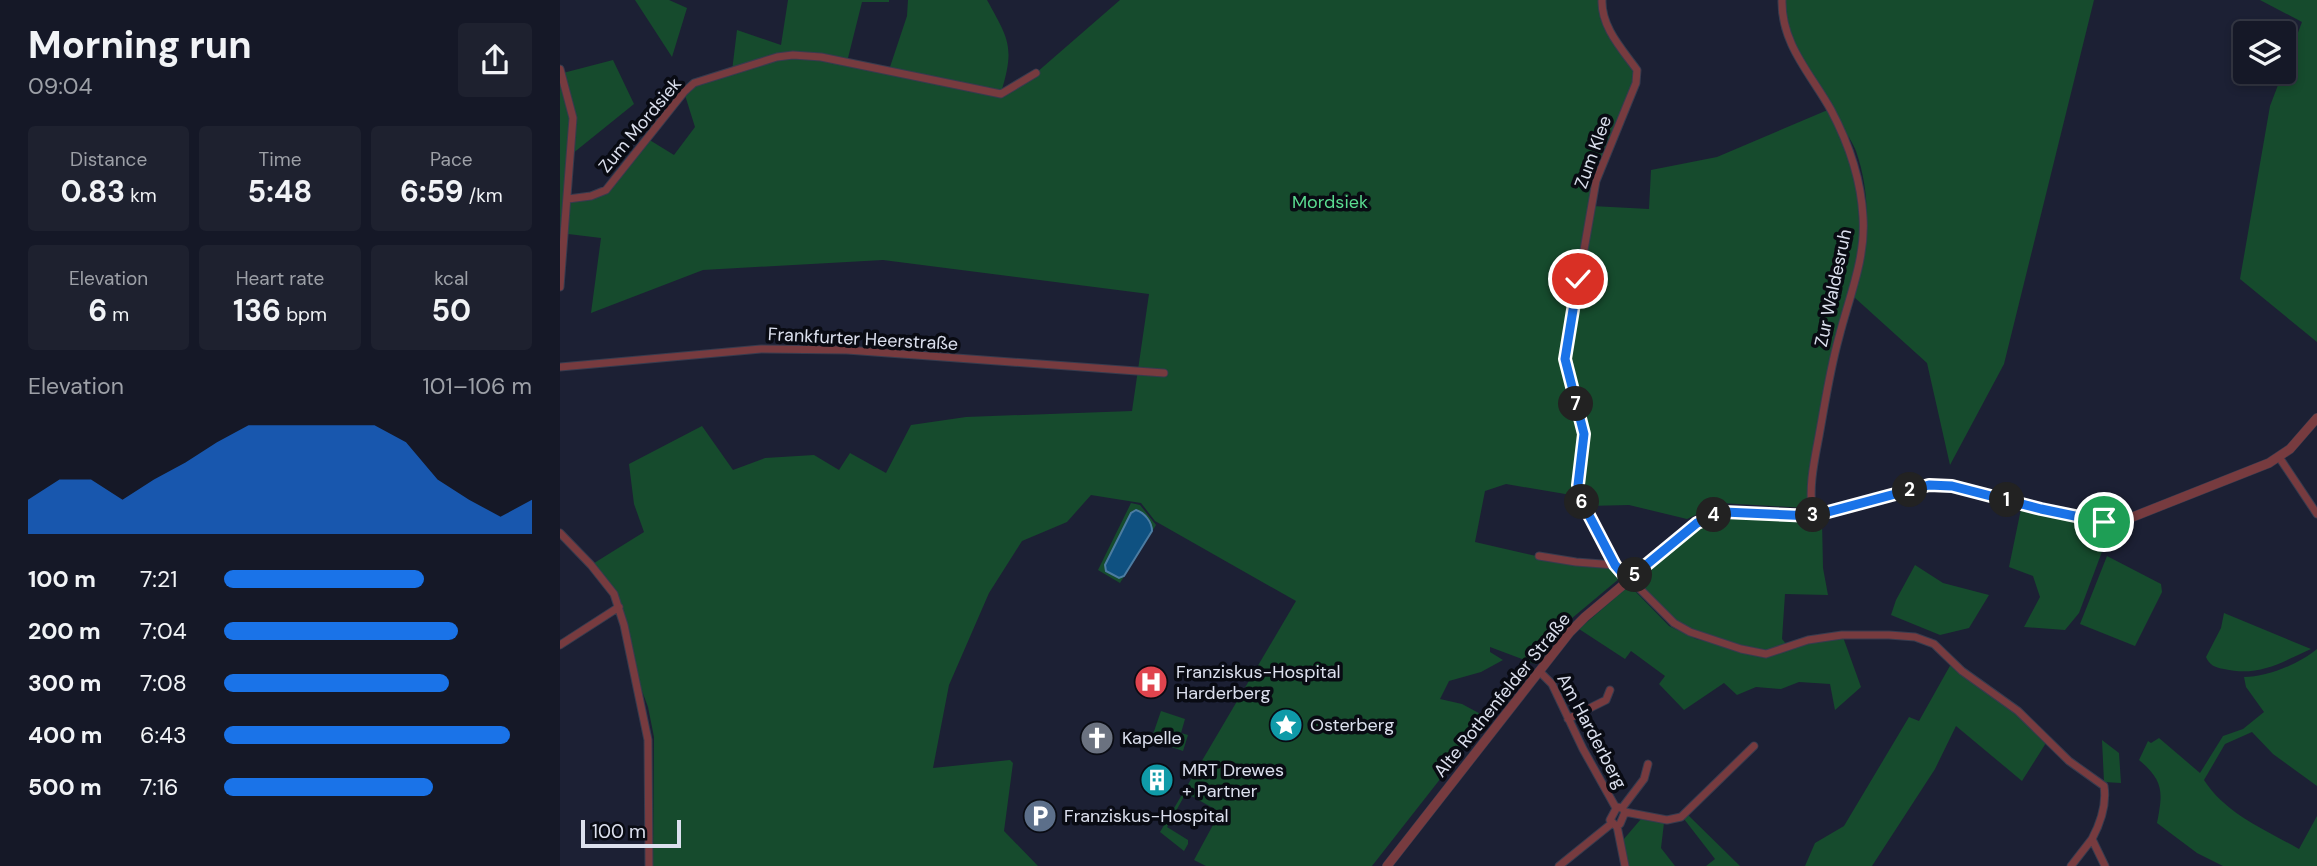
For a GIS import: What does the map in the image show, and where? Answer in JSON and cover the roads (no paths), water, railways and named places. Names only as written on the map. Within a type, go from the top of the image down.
[{"type":"street","name":"Zum Klee","points":[[1602,0],[1606,23],[1637,70],[1636,83],[1596,181],[1565,359],[1584,434],[1578,485],[1581,500],[1615,565],[1674,623],[1690,632],[1741,649],[1766,654],[1808,640],[1842,635],[1915,637],[1934,644],[1962,671],[2018,710],[2068,761],[2104,786],[2106,800],[2099,826],[2092,839]]},
{"type":"street","name":"Zur Waldesruh","points":[[1782,0],[1786,34],[1797,57],[1830,109],[1851,152],[1864,220],[1860,257],[1838,339],[1815,454],[1810,487],[1813,516]]},
{"type":"street","name":"Zum Mordsiek","points":[[568,199],[591,196],[606,190],[694,83],[777,57],[821,57],[1001,94],[1035,73]]},
{"type":"street","points":[[560,69],[573,118],[560,287]]},
{"type":"street","name":"Frankfurter Heerstraße","points":[[560,367],[761,349],[822,350],[1164,373]]},
{"type":"street","name":"Alte Rothenfelder Straße","points":[[1387,866],[1539,671],[1585,617],[1697,523],[1711,516],[1735,511],[1813,516],[1929,485],[1952,486],[2097,522],[2125,520],[2175,502],[2279,457],[2290,449],[2317,418]]},
{"type":"street","points":[[2279,457],[2317,514]]},
{"type":"street","points":[[560,533],[614,594],[619,607],[648,740],[649,866]]},
{"type":"street","points":[[1538,556],[1615,565]]},
{"type":"street","points":[[560,645],[619,607]]},
{"type":"street","name":"Am Harderberg","points":[[1539,671],[1552,684],[1568,719],[1621,809]]},
{"type":"street","points":[[1568,719],[1606,700],[1610,690]]},
{"type":"street","points":[[1621,809],[1667,820],[1681,817],[1754,746]]},
{"type":"street","points":[[1559,866],[1614,825],[1621,809],[1644,779],[1648,764]]},
{"type":"street","points":[[1614,825],[1625,866]]},
{"type":"street","points":[[2071,866],[2092,839],[2105,866]]},
{"type":"water","points":[[1136,510],[1147,518],[1152,531],[1124,576],[1119,578],[1106,571],[1105,565],[1131,513]]},
{"type":"place","name":"Franziskus-Hospital Harderberg","points":[[1151,682]]},
{"type":"place","name":"Osterberg","points":[[1286,725]]},
{"type":"place","name":"Kapelle","points":[[1097,738]]},
{"type":"place","name":"MRT Drewes + Partner","points":[[1157,780]]},
{"type":"place","name":"Franziskus-Hospital","points":[[1040,816]]},
{"type":"park label","name":"Mordsiek","points":[[1330,202]]}]
